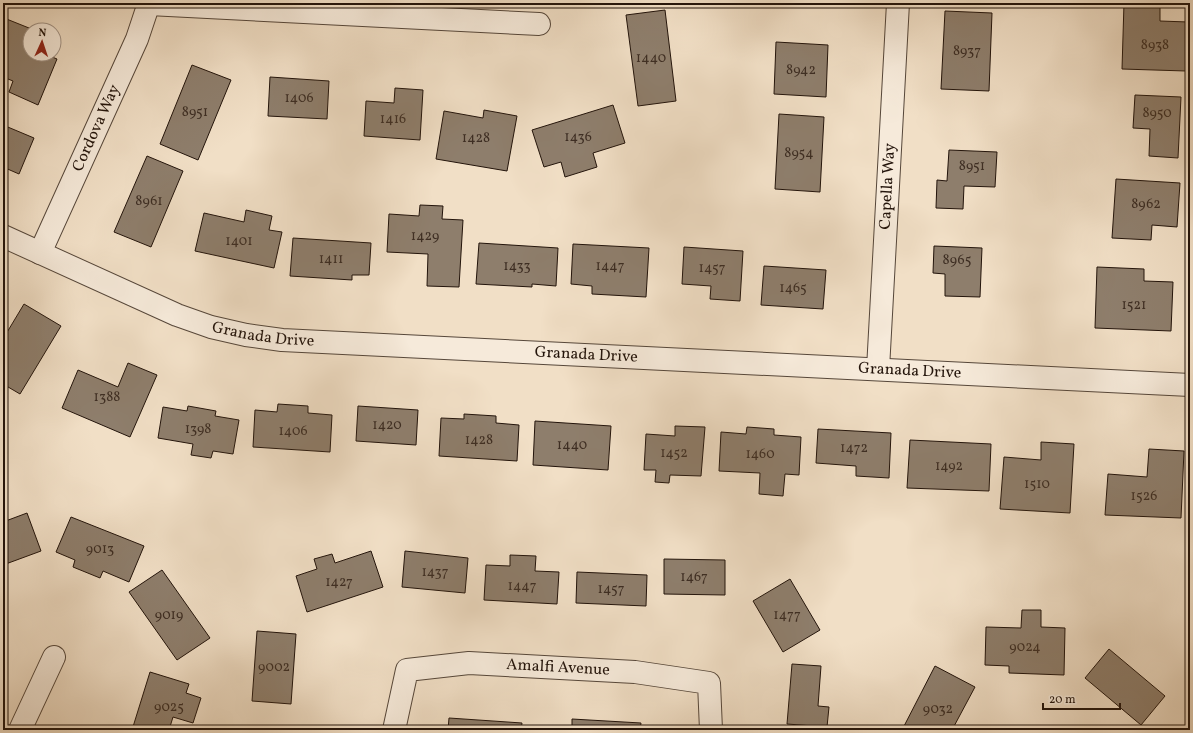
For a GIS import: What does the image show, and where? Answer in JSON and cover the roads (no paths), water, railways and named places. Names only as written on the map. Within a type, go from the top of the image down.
[{"type":"street","name":"Capella Way","points":[[878,369],[898,3]]},
{"type":"street","points":[[149,4],[539,24]]},
{"type":"street","name":"Cordova Way","points":[[40,253],[137,39],[149,4]]},
{"type":"street","name":"Granada Drive","points":[[3,236],[177,315],[210,327],[246,335],[282,340],[1190,385]]},
{"type":"street","points":[[20,730],[54,657]]},
{"type":"street","name":"Amalfi Avenue","points":[[394,730],[407,670],[469,663],[635,672],[708,683],[711,730]]}]
